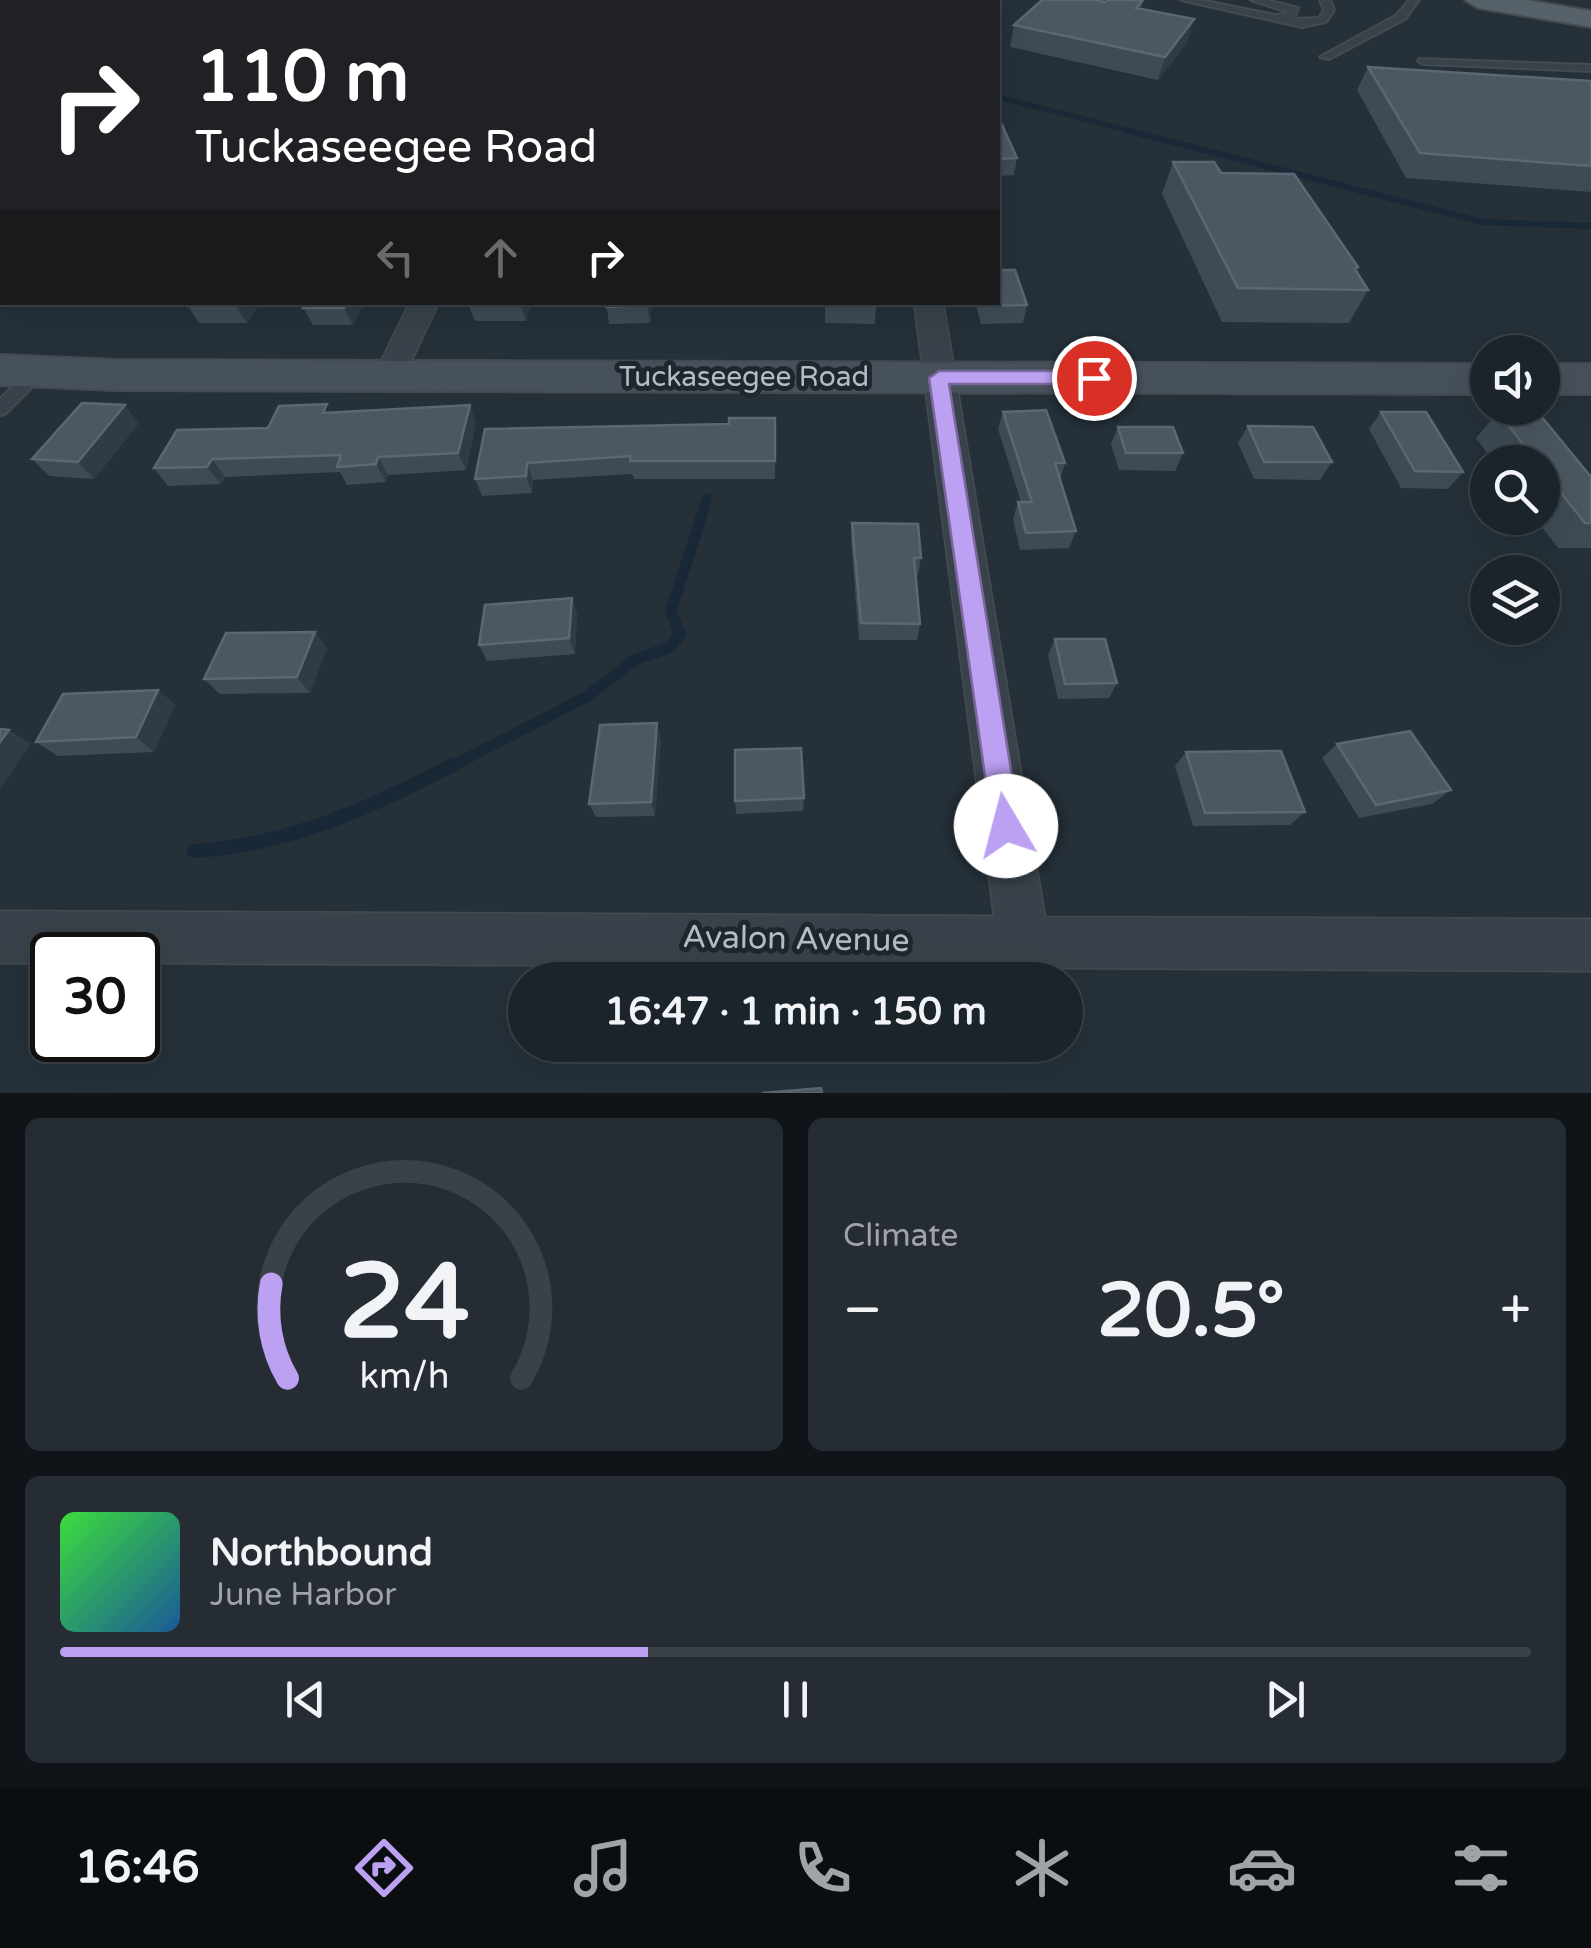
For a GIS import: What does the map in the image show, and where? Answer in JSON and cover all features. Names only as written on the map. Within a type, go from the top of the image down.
[{"type":"main road","points":[[1478,0],[1591,8]]},
{"type":"main road","points":[[1538,5],[1591,18]]},
{"type":"main road","name":"Tuckaseegee Road","points":[[19,371],[1470,379]]},
{"type":"main road","points":[[1560,379],[1591,379]]},
{"type":"street","points":[[390,376],[425,305]]},
{"type":"street","points":[[928,305],[1023,941]]},
{"type":"street","name":"Avalon Avenue","points":[[0,937],[1591,945]]},
{"type":"lane","points":[[1186,0],[1315,24],[1329,10],[1325,0]]},
{"type":"lane","points":[[1256,0],[1294,10],[1290,17],[1270,17]]},
{"type":"lane","points":[[1324,57],[1401,17],[1414,0]]},
{"type":"lane","points":[[1422,61],[1591,68]]},
{"type":"lane","points":[[0,409],[19,371]]},
{"type":"building","points":[[1042,0],[1143,0],[1136,8],[1194,19],[1165,57],[1014,25]]},
{"type":"building","points":[[1368,67],[1591,81],[1591,166],[1420,153]]},
{"type":"building","points":[[1000,120],[1017,158],[1000,159]]},
{"type":"building","points":[[1173,162],[1214,162],[1221,173],[1294,174],[1358,267],[1355,269],[1368,290],[1238,288]]},
{"type":"building","points":[[1000,270],[1015,270],[1027,305],[984,306],[1000,305]]},
{"type":"building","points":[[304,305],[346,305],[344,308],[303,308]]},
{"type":"building","points":[[82,403],[125,405],[78,462],[32,459]]},
{"type":"building","points":[[327,404],[323,413],[470,405],[458,453],[378,457],[376,464],[337,467],[341,455],[212,459],[207,467],[154,468],[177,430],[268,428],[279,406]]},
{"type":"building","points":[[1046,410],[1065,463],[1055,463],[1076,531],[1026,533],[1018,502],[1032,502],[1003,412]]},
{"type":"building","points":[[1381,412],[1426,412],[1463,472],[1415,471]]},
{"type":"building","points":[[729,418],[775,418],[775,461],[630,461],[631,456],[527,463],[526,476],[475,479],[485,429],[729,424]]},
{"type":"building","points":[[1508,425],[1548,425],[1591,477],[1591,523],[1585,523],[1560,492],[1560,445],[1524,445]]},
{"type":"building","points":[[1248,426],[1313,427],[1332,462],[1264,462]]},
{"type":"building","points":[[1118,427],[1173,427],[1183,453],[1126,453]]},
{"type":"building","points":[[852,523],[918,524],[921,558],[914,558],[920,624],[861,623]]},
{"type":"building","points":[[572,598],[569,638],[479,645],[485,605]]},
{"type":"building","points":[[315,632],[297,677],[204,679],[226,633]]},
{"type":"building","points":[[1055,639],[1105,639],[1117,683],[1065,684]]},
{"type":"building","points":[[158,690],[136,737],[36,742],[63,694]]},
{"type":"building","points":[[657,723],[651,802],[589,804],[600,725]]},
{"type":"building","points":[[1410,731],[1451,790],[1376,805],[1337,744]]},
{"type":"building","points":[[801,748],[804,798],[735,801],[735,750]]},
{"type":"building","points":[[1281,751],[1305,812],[1205,813],[1186,752]]},
{"type":"building","points":[[821,1088],[822,1093],[762,1093]]},
{"type":"waterway","points":[[1000,98],[1139,133]]},
{"type":"waterway","points":[[1130,131],[1482,222],[1591,226]]},
{"type":"waterway","points":[[704,507],[707,498]]},
{"type":"waterway","points":[[448,768],[586,697],[636,659],[671,647],[680,634],[671,611],[705,505]]},
{"type":"waterway","points":[[194,851],[263,841],[328,822],[453,765]]},
{"type":"route","points":[[1006,826],[939,378],[1094,378]]}]
